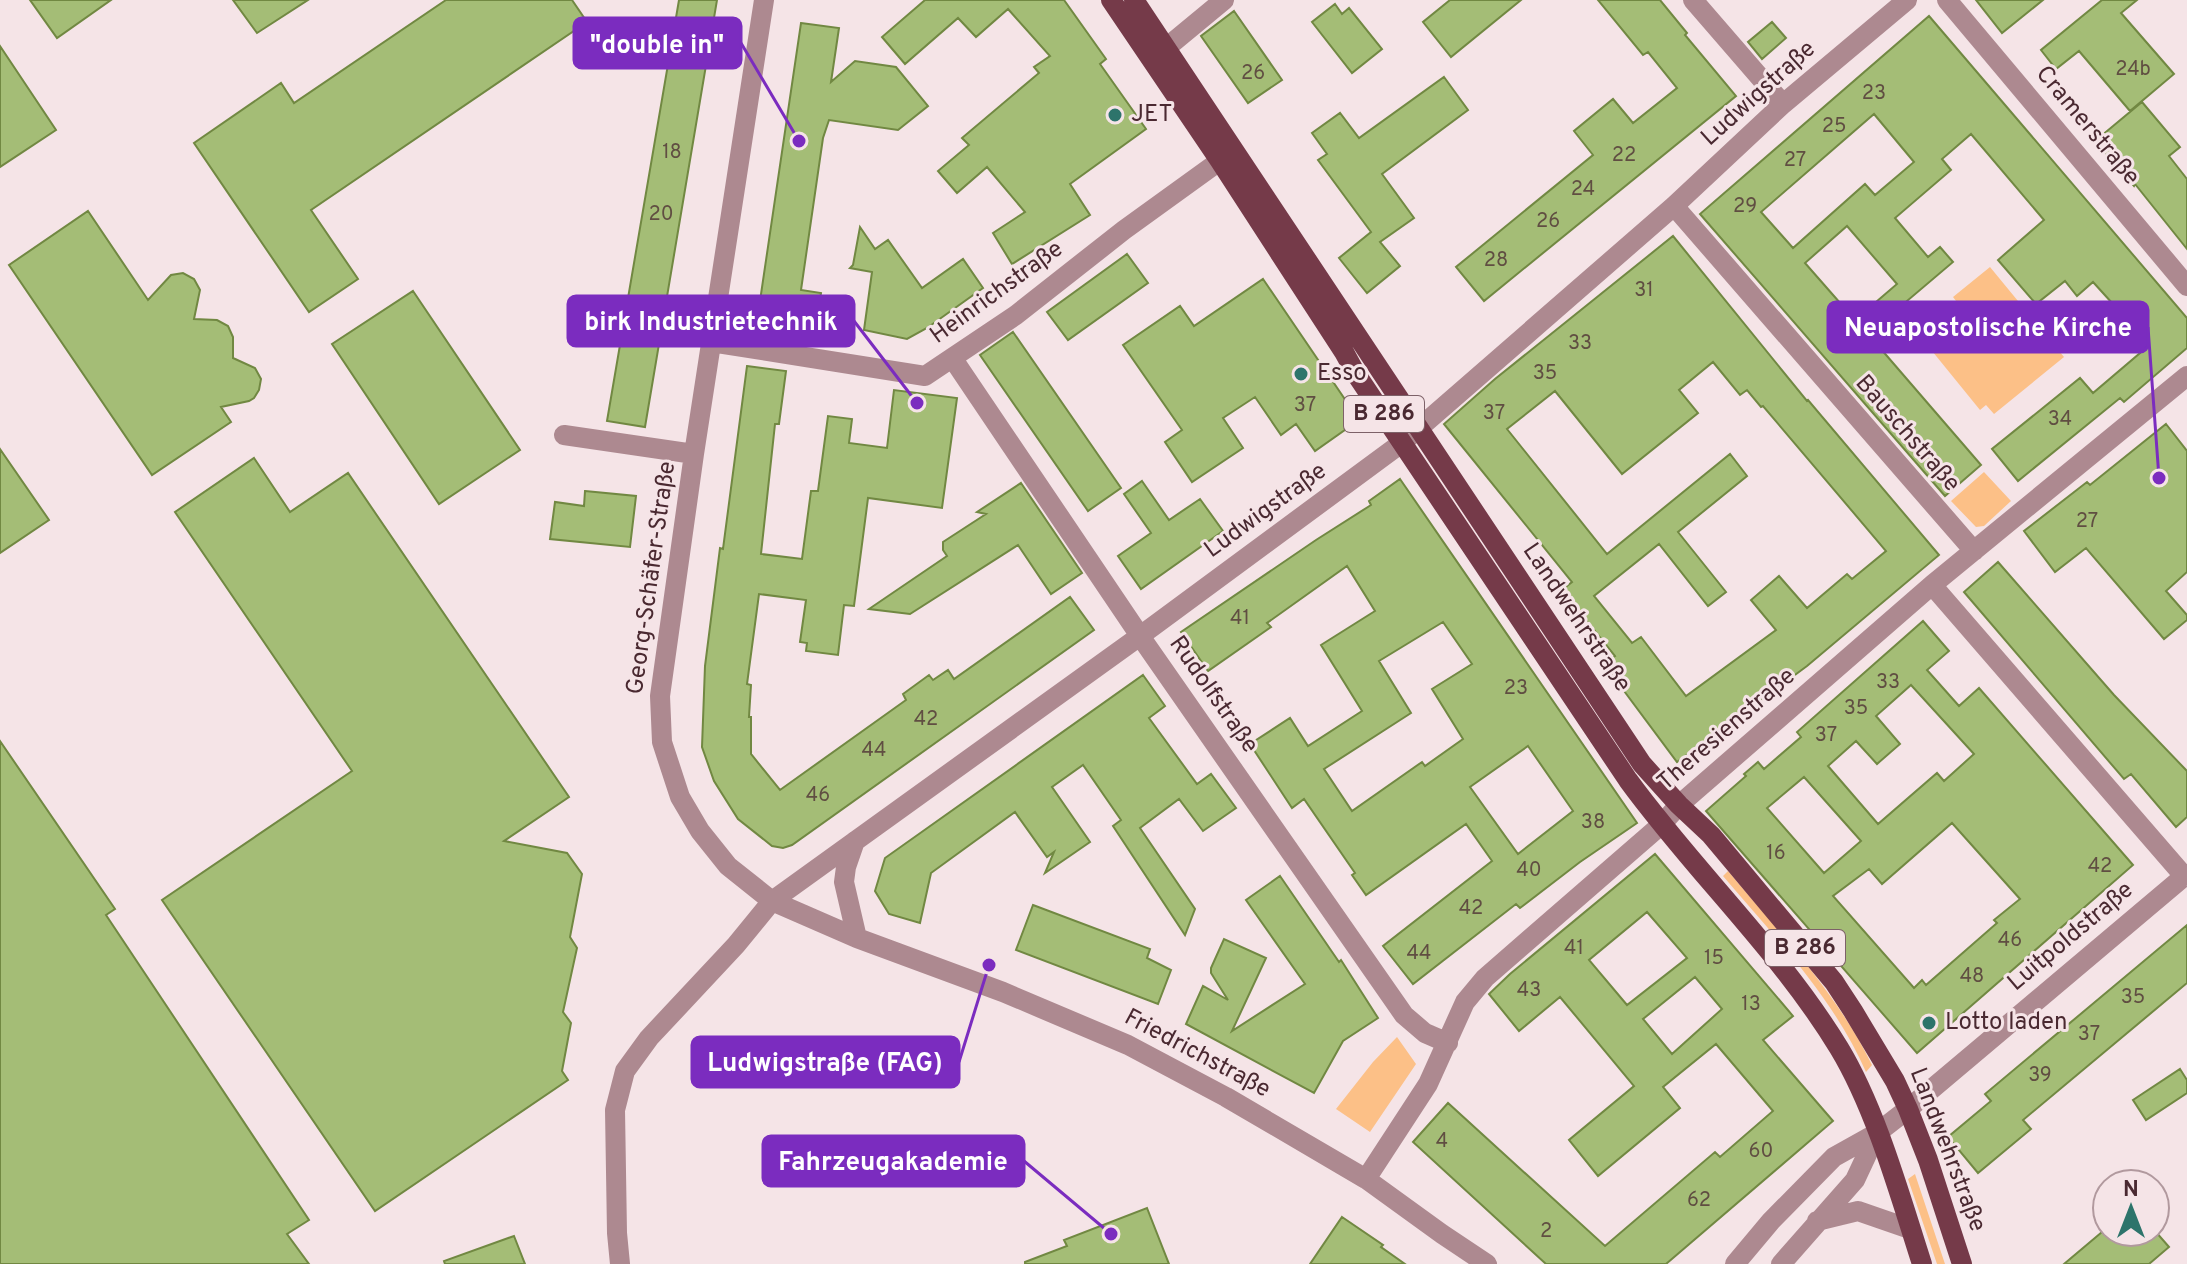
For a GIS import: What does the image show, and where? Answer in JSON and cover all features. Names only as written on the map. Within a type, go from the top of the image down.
[{"type":"main road","name":"Landwehrstraße","points":[[1111,0],[1227,156],[1410,435],[1620,767],[1661,825],[1793,980],[1840,1050],[1877,1133],[1922,1264]]},
{"type":"main road","name":"Landwehrstraße","points":[[1134,0],[1166,48],[1227,156]]},
{"type":"main road","name":"Landwehrstraße","points":[[1410,435],[1642,764],[1711,835],[1834,982],[1872,1041],[1908,1109],[1962,1264]]},
{"type":"street","name":"Georg-Schäfer-Straße","points":[[764,0],[660,696],[662,742],[680,797],[700,831],[728,866],[772,901]]},
{"type":"street","points":[[1166,48],[1224,0]]},
{"type":"street","points":[[1693,0],[1783,104]]},
{"type":"street","name":"Ludwigstraße","points":[[772,901],[1140,636],[1410,435],[1674,206],[1783,104],[1907,0]]},
{"type":"street","name":"Cramerstraße","points":[[1947,0],[2187,286]]},
{"type":"street","name":"Heinrichstraße","points":[[711,342],[925,376],[1016,315],[1124,230],[1227,156]]},
{"type":"street","name":"Bauschstraße","points":[[1674,206],[1974,551]]},
{"type":"street","name":"Rudolfstraße","points":[[953,359],[1140,636],[1404,1015],[1425,1033],[1448,1043]]},
{"type":"street","name":"Theresienstraße","points":[[1366,1179],[1428,1084],[1465,1002],[1485,978],[1932,585],[2187,376]]},
{"type":"street","points":[[564,435],[694,454]]},
{"type":"street","points":[[1932,585],[2185,875]]},
{"type":"street","points":[[855,841],[844,882],[857,938]]},
{"type":"street","name":"Luitpoldstraße","points":[[1735,1264],[1771,1221],[1834,1157],[1877,1133],[1908,1109],[2185,875]]},
{"type":"street","points":[[620,1264],[615,1110],[625,1071],[649,1038],[742,939],[772,901]]},
{"type":"street","name":"Friedrichstraße","points":[[772,901],[857,938],[1003,992],[1128,1045],[1226,1097],[1366,1179],[1487,1264]]},
{"type":"street","name":"Luitpoldstraße","points":[[1781,1264],[1855,1180],[1877,1133]]},
{"type":"street","points":[[1817,1221],[1858,1211],[1910,1229]]},
{"type":"shaded area","points":[[1990,267],[2064,357],[1994,414],[1986,405],[1980,410],[1928,346],[1966,314],[1953,297]]},
{"type":"shaded area","points":[[1984,472],[2011,501],[1984,526],[1976,527],[1951,501]]},
{"type":"shaded area","points":[[1728,871],[1825,988],[1872,1065],[1866,1072],[1820,993],[1723,876]]},
{"type":"shaded area","points":[[1397,1037],[1416,1064],[1370,1132],[1336,1109]]},
{"type":"shaded area","points":[[1915,1174],[1945,1264],[1937,1264],[1908,1179]]},
{"type":"building","points":[[30,0],[111,0],[57,38]]},
{"type":"building","points":[[233,0],[308,0],[257,33]]},
{"type":"building","points":[[446,0],[572,0],[587,22],[311,210],[358,279],[309,312],[194,143],[281,83],[294,103]]},
{"type":"building","points":[[679,0],[717,0],[645,427],[607,421]]},
{"type":"building","points":[[925,0],[1064,0],[1106,59],[1100,64],[1146,129],[1070,184],[1090,215],[1012,264],[993,233],[1025,212],[987,167],[957,193],[938,171],[969,145],[962,138],[1039,73],[1034,67],[1050,56],[1008,9],[976,37],[958,18],[905,64],[882,37]]},
{"type":"building","points":[[1450,0],[1521,0],[1451,57],[1423,22]]},
{"type":"building","points":[[1598,0],[1660,0],[1736,96],[1484,301],[1456,267],[1593,155],[1574,131],[1613,99],[1633,123],[1677,88],[1648,52],[1643,55]]},
{"type":"building","points":[[1976,0],[2043,0],[2002,33]]},
{"type":"building","points":[[2102,0],[2137,0],[2121,13],[2174,74],[2130,111],[2079,51],[2056,69],[2041,50]]},
{"type":"building","points":[[1335,4],[1342,14],[1349,8],[1382,49],[1352,73],[1312,22]]},
{"type":"building","points":[[1234,11],[1282,80],[1248,103],[1201,36]]},
{"type":"building","points":[[1929,16],[2187,318],[2187,348],[2124,402],[2120,398],[2018,481],[1992,449],[2080,378],[2093,393],[2140,353],[2133,344],[2142,336],[2093,282],[2077,296],[2065,281],[2036,304],[1998,260],[2044,220],[1971,134],[1942,159],[1951,170],[1895,218],[1928,257],[1940,247],[1953,262],[1868,334],[1981,465],[1945,496],[1700,214]],"holes":[[[1874,114],[1914,162],[1875,195],[1865,184],[1793,248],[1761,212]],[[1847,226],[1897,284],[1855,320],[1805,263]]]},
{"type":"building","points":[[1772,22],[1786,38],[1762,59],[1748,42]]},
{"type":"building","points":[[801,23],[839,28],[831,82],[855,61],[896,67],[928,106],[898,130],[829,120],[823,138],[801,290],[821,293],[815,332],[771,326],[772,315],[763,314],[765,302],[760,301]]},
{"type":"building","points":[[0,46],[56,130],[0,167]]},
{"type":"building","points":[[1444,77],[1468,110],[1382,174],[1414,218],[1380,242],[1400,266],[1367,293],[1339,258],[1371,232],[1318,160],[1327,154],[1312,133],[1340,113],[1359,138]]},
{"type":"building","points":[[2142,102],[2180,147],[2169,156],[2187,179],[2187,249],[2135,184],[2095,141]]},
{"type":"building","points":[[88,211],[148,300],[171,275],[183,273],[194,279],[200,290],[194,319],[217,320],[228,326],[233,337],[233,358],[255,368],[261,379],[254,398],[221,407],[231,422],[152,475],[9,265]]},
{"type":"building","points":[[860,227],[875,249],[888,240],[922,288],[963,259],[983,288],[907,339],[864,330],[872,272],[850,268]]},
{"type":"building","points":[[1673,236],[1807,401],[1939,555],[1807,666],[1677,762],[1604,664],[1615,656],[1562,590],[1572,582],[1444,424],[1495,379]],"holes":[[[1713,362],[1740,395],[1747,390],[1763,406],[1886,551],[1852,579],[1847,574],[1807,608],[1779,576],[1751,600],[1776,630],[1686,696],[1641,637],[1632,643],[1594,596],[1659,544],[1708,606],[1726,592],[1678,532],[1747,476],[1730,454],[1607,554],[1507,429],[1555,391],[1622,474],[1698,413],[1679,390]]]},
{"type":"building","points":[[1127,254],[1148,283],[1068,340],[1047,312]]},
{"type":"building","points":[[1263,279],[1359,420],[1315,451],[1296,424],[1281,435],[1255,397],[1223,418],[1243,448],[1192,482],[1165,442],[1182,430],[1123,345],[1180,306],[1194,326]]},
{"type":"building","points":[[413,291],[520,450],[439,504],[332,344]]},
{"type":"building","points":[[1013,332],[1121,488],[1088,511],[980,355]]},
{"type":"building","points":[[747,366],[786,371],[779,424],[775,424],[761,554],[802,559],[811,491],[818,491],[828,416],[852,419],[849,443],[887,448],[894,390],[957,398],[942,508],[868,498],[854,606],[844,605],[838,655],[806,651],[807,643],[800,642],[806,600],[759,594],[747,684],[751,685],[751,754],[780,790],[906,700],[903,694],[929,675],[933,680],[948,670],[954,679],[1070,597],[1094,630],[792,845],[783,848],[772,846],[738,819],[714,781],[702,747],[705,666]]},
{"type":"building","points":[[2166,424],[2187,451],[2187,572],[2166,591],[2187,615],[2187,620],[2164,639],[2086,548],[2055,572],[2024,531],[2087,482],[2090,485]]},
{"type":"building","points":[[0,449],[49,520],[0,553]]},
{"type":"building","points":[[254,458],[290,512],[348,473],[569,797],[504,841],[567,853],[582,874],[570,937],[577,948],[563,1012],[571,1023],[562,1071],[568,1080],[375,1211],[162,900],[352,771],[175,512]]},
{"type":"building","points":[[1400,479],[1637,823],[1520,908],[1516,904],[1413,984],[1383,946],[1492,861],[1466,824],[1366,895],[1352,875],[1355,873],[1304,799],[1292,808],[1250,744],[1290,718],[1308,746],[1362,711],[1321,645],[1375,611],[1347,566],[1267,623],[1271,627],[1208,671],[1181,632],[1371,505],[1369,501]],"holes":[[[1443,622],[1472,664],[1432,689],[1463,739],[1425,766],[1422,762],[1352,811],[1324,769],[1411,713],[1379,661]],[[1528,746],[1573,811],[1518,854],[1470,787]]]},
{"type":"building","points":[[1142,481],[1169,520],[1200,499],[1223,531],[1141,589],[1118,556],[1151,533],[1124,494]]},
{"type":"building","points":[[1021,483],[1082,573],[1051,594],[1018,545],[910,614],[869,609],[947,556],[943,542],[986,514],[977,512]]},
{"type":"building","points":[[585,491],[636,496],[630,547],[550,539],[555,502],[584,506]]},
{"type":"building","points":[[1998,562],[2114,695],[2187,771],[2187,817],[2176,827],[2131,774],[2124,779],[1964,592]]},
{"type":"building","points":[[1923,621],[1949,651],[1927,670],[1959,706],[1979,688],[2133,865],[1917,1053],[1706,811],[1758,762],[1764,769],[1801,737],[1797,732]],"holes":[[[1911,685],[1974,754],[1944,781],[1937,773],[1878,824],[1828,766],[1856,741],[1877,764],[1900,744],[1876,716]],[[1804,777],[1861,841],[1824,873],[1767,808]],[[1952,823],[2020,899],[1926,985],[1922,980],[1914,988],[1833,896],[1869,869],[1882,884]]]},
{"type":"building","points":[[1143,675],[1165,706],[1149,718],[1197,784],[1211,774],[1236,808],[1203,831],[1179,799],[1140,828],[1195,909],[1185,935],[1113,826],[1121,820],[1083,765],[1052,787],[1090,842],[1045,873],[1054,852],[1047,857],[1015,812],[931,873],[920,923],[889,914],[875,891],[885,858]]},
{"type":"building","points":[[0,741],[115,909],[106,915],[309,1220],[287,1234],[309,1264],[0,1264]]},
{"type":"building","points":[[1655,854],[1793,1016],[1763,1040],[1833,1121],[1666,1264],[1546,1264],[1413,1142],[1448,1103],[1605,1246],[1715,1152],[1720,1157],[1773,1111],[1716,1044],[1663,1087],[1680,1108],[1598,1176],[1569,1140],[1634,1086],[1560,997],[1519,1031],[1489,994]],"holes":[[[1647,912],[1687,958],[1627,1005],[1589,960]],[[1695,977],[1722,1009],[1672,1054],[1643,1019]]]},
{"type":"building","points":[[1280,876],[1339,962],[1341,960],[1378,1018],[1343,1041],[1314,1093],[1186,1024],[1203,986],[1228,1000],[1211,973],[1224,939],[1266,958],[1232,1031],[1305,984],[1246,900]]},
{"type":"building","points":[[1033,905],[1150,949],[1147,958],[1171,970],[1158,1004],[1016,950]]},
{"type":"building","points":[[2187,925],[2187,983],[2023,1120],[2031,1129],[1978,1173],[1948,1137],[1991,1101],[1985,1094]]},
{"type":"building","points":[[2180,1069],[2187,1080],[2187,1093],[2146,1120],[2133,1100]]},
{"type":"building","points":[[1147,1208],[1169,1264],[1025,1264],[1067,1246],[1064,1240]]},
{"type":"building","points":[[1342,1217],[1383,1245],[1381,1247],[1405,1264],[1310,1264]]},
{"type":"building","points":[[514,1236],[525,1264],[445,1264],[444,1261]]},
{"type":"building","points":[[2091,1241],[2091,1248],[2168,1248],[2149,1264],[2064,1264]]},
{"type":"place","name":"JET","points":[[1115,115]]},
{"type":"place","name":"\"double in\"","points":[[799,141]]},
{"type":"place","name":"Esso","points":[[1301,374]]},
{"type":"place","name":"birk Industrietechnik","points":[[917,403]]},
{"type":"place","name":"Neuapostolische Kirche","points":[[2159,478]]},
{"type":"place","name":"Ludwigstraße (FAG)","points":[[989,965]]},
{"type":"place","name":"Lotto laden","points":[[1929,1023]]},
{"type":"place","name":"Fahrzeugakademie","points":[[1111,1234]]}]
